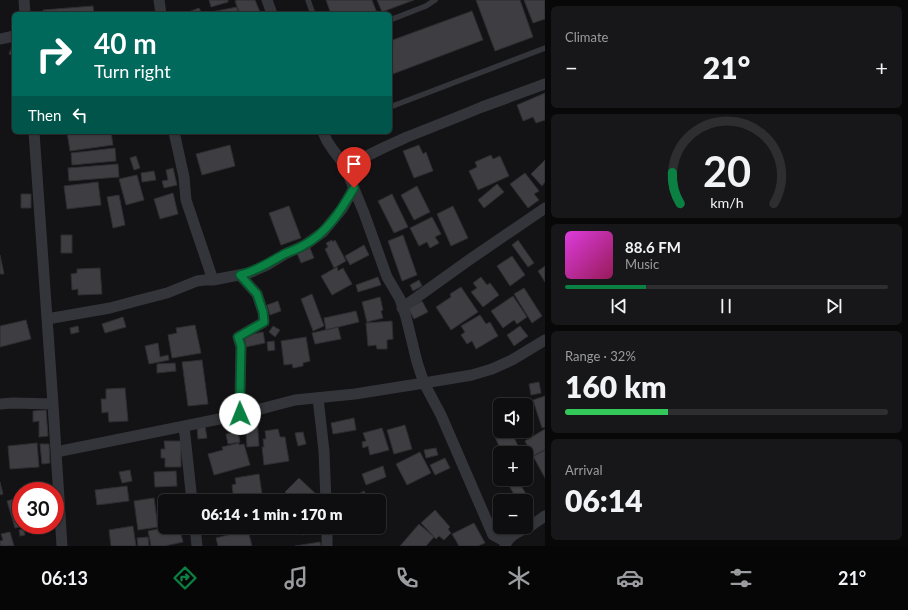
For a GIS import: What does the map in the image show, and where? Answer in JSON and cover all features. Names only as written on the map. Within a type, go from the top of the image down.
[{"type":"street","points":[[24,0],[25,12]]},
{"type":"street","points":[[159,0],[161,12]]},
{"type":"street","points":[[267,0],[271,12]]},
{"type":"street","points":[[0,39],[12,36]]},
{"type":"street","points":[[344,167],[407,137],[545,84]]},
{"type":"street","points":[[34,134],[62,546]]},
{"type":"street","points":[[174,134],[184,177],[186,200],[214,280]]},
{"type":"street","points":[[324,134],[340,159],[354,188],[387,277],[400,299],[424,384],[441,415],[493,535],[505,544],[515,533],[532,525],[545,516]]},
{"type":"street","points":[[47,320],[110,308],[167,292],[197,281],[214,280],[249,273],[305,245],[323,232],[342,209],[354,188]]},
{"type":"street","points":[[402,308],[545,208]]},
{"type":"street","points":[[342,209],[364,213]]},
{"type":"street","points":[[240,275],[257,294],[263,312],[264,322],[238,337],[241,346],[240,414]]},
{"type":"street","points":[[56,452],[240,414],[295,400],[355,394],[424,384],[472,374],[492,369],[512,360],[545,340]]},
{"type":"street","points":[[318,398],[324,451],[326,494]]},
{"type":"street","points":[[0,404],[13,402],[53,404]]},
{"type":"street","points":[[184,426],[191,494]]},
{"type":"street","points":[[196,534],[197,546]]},
{"type":"street","points":[[327,534],[328,546]]},
{"type":"lane","points":[[308,0],[312,12]]},
{"type":"lane","points":[[392,19],[426,6],[435,0]]},
{"type":"lane","points":[[392,107],[545,48]]},
{"type":"building","points":[[209,0],[228,0],[228,2],[211,7]]},
{"type":"building","points":[[255,0],[260,12],[239,12],[235,1]]},
{"type":"building","points":[[326,0],[372,0],[377,12],[330,12]]},
{"type":"building","points":[[377,0],[414,0],[382,12]]},
{"type":"building","points":[[476,0],[520,0],[533,37],[495,51]]},
{"type":"building","points":[[524,0],[545,0],[545,19],[533,23]]},
{"type":"building","points":[[93,6],[94,12],[44,12],[43,10]]},
{"type":"building","points":[[237,7],[238,12],[211,12]]},
{"type":"building","points":[[199,8],[201,12],[188,12]]},
{"type":"building","points":[[472,11],[483,40],[392,74],[392,40]]},
{"type":"building","points":[[11,49],[12,49],[12,55],[9,54]]},
{"type":"building","points":[[545,93],[545,120],[536,123],[533,117],[523,121],[517,105]]},
{"type":"building","points":[[67,134],[111,134],[113,145],[70,151]]},
{"type":"building","points":[[230,145],[235,166],[202,175],[196,154]]},
{"type":"building","points":[[419,145],[423,154],[426,152],[433,171],[414,178],[403,151]]},
{"type":"building","points":[[115,148],[116,161],[72,165],[71,153]]},
{"type":"building","points":[[491,155],[493,159],[500,156],[509,176],[478,190],[469,171],[477,167],[475,162]]},
{"type":"building","points":[[136,156],[140,168],[134,170],[130,158]]},
{"type":"building","points":[[545,160],[545,182],[542,186],[531,174]]},
{"type":"building","points":[[118,164],[119,177],[69,181],[68,168]]},
{"type":"building","points":[[173,168],[177,185],[164,188],[162,181],[168,180],[166,170]]},
{"type":"building","points":[[154,171],[156,180],[142,182],[141,173]]},
{"type":"building","points":[[525,173],[539,191],[534,194],[539,200],[528,208],[510,184]]},
{"type":"building","points":[[137,175],[144,200],[126,205],[119,179]]},
{"type":"building","points":[[98,182],[101,205],[67,209],[64,186]]},
{"type":"building","points":[[497,184],[504,192],[484,208],[478,200]]},
{"type":"building","points":[[417,186],[430,212],[414,220],[401,195]]},
{"type":"building","points":[[173,193],[178,214],[160,219],[154,199]]},
{"type":"building","points":[[21,194],[31,194],[31,208],[21,208]]},
{"type":"building","points":[[392,194],[408,227],[394,233],[378,201]]},
{"type":"building","points":[[119,195],[125,225],[113,228],[107,197]]},
{"type":"building","points":[[289,206],[301,238],[281,245],[269,213]]},
{"type":"building","points":[[453,206],[468,238],[451,246],[437,214]]},
{"type":"building","points":[[432,217],[441,234],[435,237],[439,243],[430,248],[427,242],[419,246],[410,228]]},
{"type":"building","points":[[61,235],[72,235],[72,253],[61,253]]},
{"type":"building","points":[[403,235],[417,275],[402,281],[388,241]]},
{"type":"building","points":[[332,240],[333,242],[335,240],[346,261],[334,268],[325,249],[328,247],[326,243]]},
{"type":"building","points":[[518,240],[534,263],[528,267],[512,245]]},
{"type":"building","points":[[364,245],[369,255],[350,265],[345,256]]},
{"type":"building","points":[[310,248],[314,258],[301,263],[297,253]]},
{"type":"building","points":[[0,255],[4,274],[0,274]]},
{"type":"building","points":[[512,256],[525,275],[510,286],[497,266]]},
{"type":"building","points":[[545,266],[545,282],[538,271]]},
{"type":"building","points":[[337,267],[338,271],[343,268],[352,284],[332,295],[321,276]]},
{"type":"building","points":[[100,268],[102,294],[78,295],[78,289],[72,290],[71,274],[77,273],[77,269]]},
{"type":"building","points":[[378,277],[381,285],[358,292],[356,285]]},
{"type":"building","points":[[481,277],[487,285],[490,283],[499,295],[483,307],[471,292],[477,288],[473,283]]},
{"type":"building","points":[[419,280],[422,286],[413,291],[410,285]]},
{"type":"building","points":[[461,287],[478,312],[451,330],[436,307],[451,297],[450,294]]},
{"type":"building","points":[[524,288],[542,316],[532,323],[514,294]]},
{"type":"building","points":[[312,294],[324,326],[313,331],[301,299]]},
{"type":"building","points":[[513,296],[527,317],[517,324],[514,320],[503,328],[491,311]]},
{"type":"building","points":[[380,297],[383,318],[367,322],[362,302]]},
{"type":"building","points":[[278,301],[281,311],[270,315],[267,305]]},
{"type":"building","points":[[422,301],[428,312],[414,319],[408,308]]},
{"type":"building","points":[[356,311],[359,322],[326,330],[324,318]]},
{"type":"building","points":[[480,315],[486,324],[490,322],[498,336],[476,349],[472,341],[467,344],[461,335],[465,332],[461,326]]},
{"type":"building","points":[[123,317],[126,327],[105,333],[102,324]]},
{"type":"building","points":[[26,320],[31,339],[0,347],[0,326]]},
{"type":"building","points":[[392,321],[393,339],[387,340],[387,349],[377,349],[376,345],[368,346],[366,323]]},
{"type":"building","points":[[195,325],[201,353],[172,358],[168,335],[177,333],[176,328]]},
{"type":"building","points":[[78,326],[79,332],[71,334],[70,328]]},
{"type":"building","points":[[273,326],[280,330],[275,337],[269,332]]},
{"type":"building","points":[[520,326],[528,336],[514,346],[507,335]]},
{"type":"building","points":[[338,327],[341,339],[315,344],[312,333]]},
{"type":"building","points":[[263,332],[265,343],[246,347],[244,336]]},
{"type":"building","points":[[306,337],[310,361],[303,363],[303,366],[293,368],[292,364],[284,365],[281,341]]},
{"type":"building","points":[[274,341],[275,350],[268,351],[267,342]]},
{"type":"building","points":[[158,343],[160,357],[168,355],[169,360],[149,364],[145,346]]},
{"type":"building","points":[[202,360],[208,404],[188,406],[182,362]]},
{"type":"building","points":[[175,363],[176,371],[157,373],[157,364]]},
{"type":"building","points":[[539,382],[541,393],[531,395],[529,384]]},
{"type":"building","points":[[125,388],[128,421],[109,422],[108,412],[102,413],[101,399],[106,399],[106,389]]},
{"type":"building","points":[[545,396],[545,427],[542,428],[533,400]]},
{"type":"building","points":[[46,410],[48,436],[39,437],[39,421],[33,422],[33,411]]},
{"type":"building","points":[[354,418],[356,430],[333,434],[331,423]]},
{"type":"building","points":[[257,419],[259,446],[247,447],[245,420]]},
{"type":"building","points":[[405,425],[412,449],[394,454],[387,430]]},
{"type":"building","points":[[205,426],[207,438],[198,439],[197,427]]},
{"type":"building","points":[[382,428],[389,450],[370,455],[368,446],[363,448],[362,442],[366,441],[363,433]]},
{"type":"building","points":[[278,429],[280,437],[285,437],[289,461],[264,465],[262,447],[264,447],[263,439],[266,439],[265,431]]},
{"type":"building","points":[[545,429],[545,450],[533,456],[533,446],[528,446],[525,441],[533,438],[533,436]]},
{"type":"building","points":[[238,432],[240,442],[228,444],[226,434]]},
{"type":"building","points":[[303,432],[306,444],[298,446],[295,433]]},
{"type":"building","points":[[495,438],[514,438],[518,446],[499,446]]},
{"type":"building","points":[[164,441],[181,441],[181,467],[165,467],[165,458],[161,458],[161,449],[165,449]]},
{"type":"building","points":[[37,443],[39,467],[10,469],[8,446]]},
{"type":"building","points":[[239,443],[239,445],[244,444],[250,465],[214,475],[208,454],[223,450],[222,447]]},
{"type":"building","points":[[40,444],[49,444],[50,463],[42,464]]},
{"type":"building","points":[[436,448],[438,455],[426,458],[424,450]]},
{"type":"building","points":[[545,450],[545,478],[533,456]]},
{"type":"building","points":[[420,452],[431,473],[407,485],[396,464]]},
{"type":"building","points":[[445,458],[450,468],[435,475],[430,465]]},
{"type":"building","points":[[383,466],[386,477],[366,485],[362,474]]},
{"type":"building","points":[[130,470],[132,481],[122,483],[119,472]]},
{"type":"building","points":[[176,471],[177,486],[155,487],[154,472]]},
{"type":"building","points":[[259,474],[262,494],[233,494],[232,485],[236,484],[235,478]]},
{"type":"building","points":[[299,478],[316,494],[287,494],[285,492]]},
{"type":"building","points":[[0,482],[3,494],[0,495]]},
{"type":"building","points":[[127,486],[129,501],[97,505],[95,490]]},
{"type":"building","points":[[509,486],[521,486],[526,494],[514,494]]},
{"type":"building","points":[[364,491],[366,494],[359,494]]},
{"type":"building","points":[[154,498],[158,527],[138,530],[134,501]]},
{"type":"building","points":[[12,500],[12,518],[7,501]]},
{"type":"building","points":[[435,510],[450,527],[448,529],[451,533],[444,540],[439,536],[436,539],[421,523]]},
{"type":"building","points":[[474,523],[485,543],[478,546],[459,546],[452,534]]},
{"type":"building","points":[[419,524],[434,537],[426,546],[400,546]]},
{"type":"building","points":[[133,526],[136,546],[111,546],[109,530]]},
{"type":"building","points":[[158,529],[158,534],[181,534],[183,542],[165,546],[151,546],[148,531]]},
{"type":"building","points":[[10,532],[14,546],[0,546],[0,541],[3,540],[1,534]]},
{"type":"building","points":[[232,534],[249,534],[252,546],[218,546],[216,538]]},
{"type":"building","points":[[148,537],[149,546],[138,546],[137,538]]},
{"type":"building","points":[[320,542],[321,546],[295,546]]},
{"type":"route","points":[[240,414],[241,346],[238,337],[264,322],[263,312],[257,294],[240,275],[249,273],[267,265],[285,254],[305,245],[323,232],[342,209],[354,188]]}]
